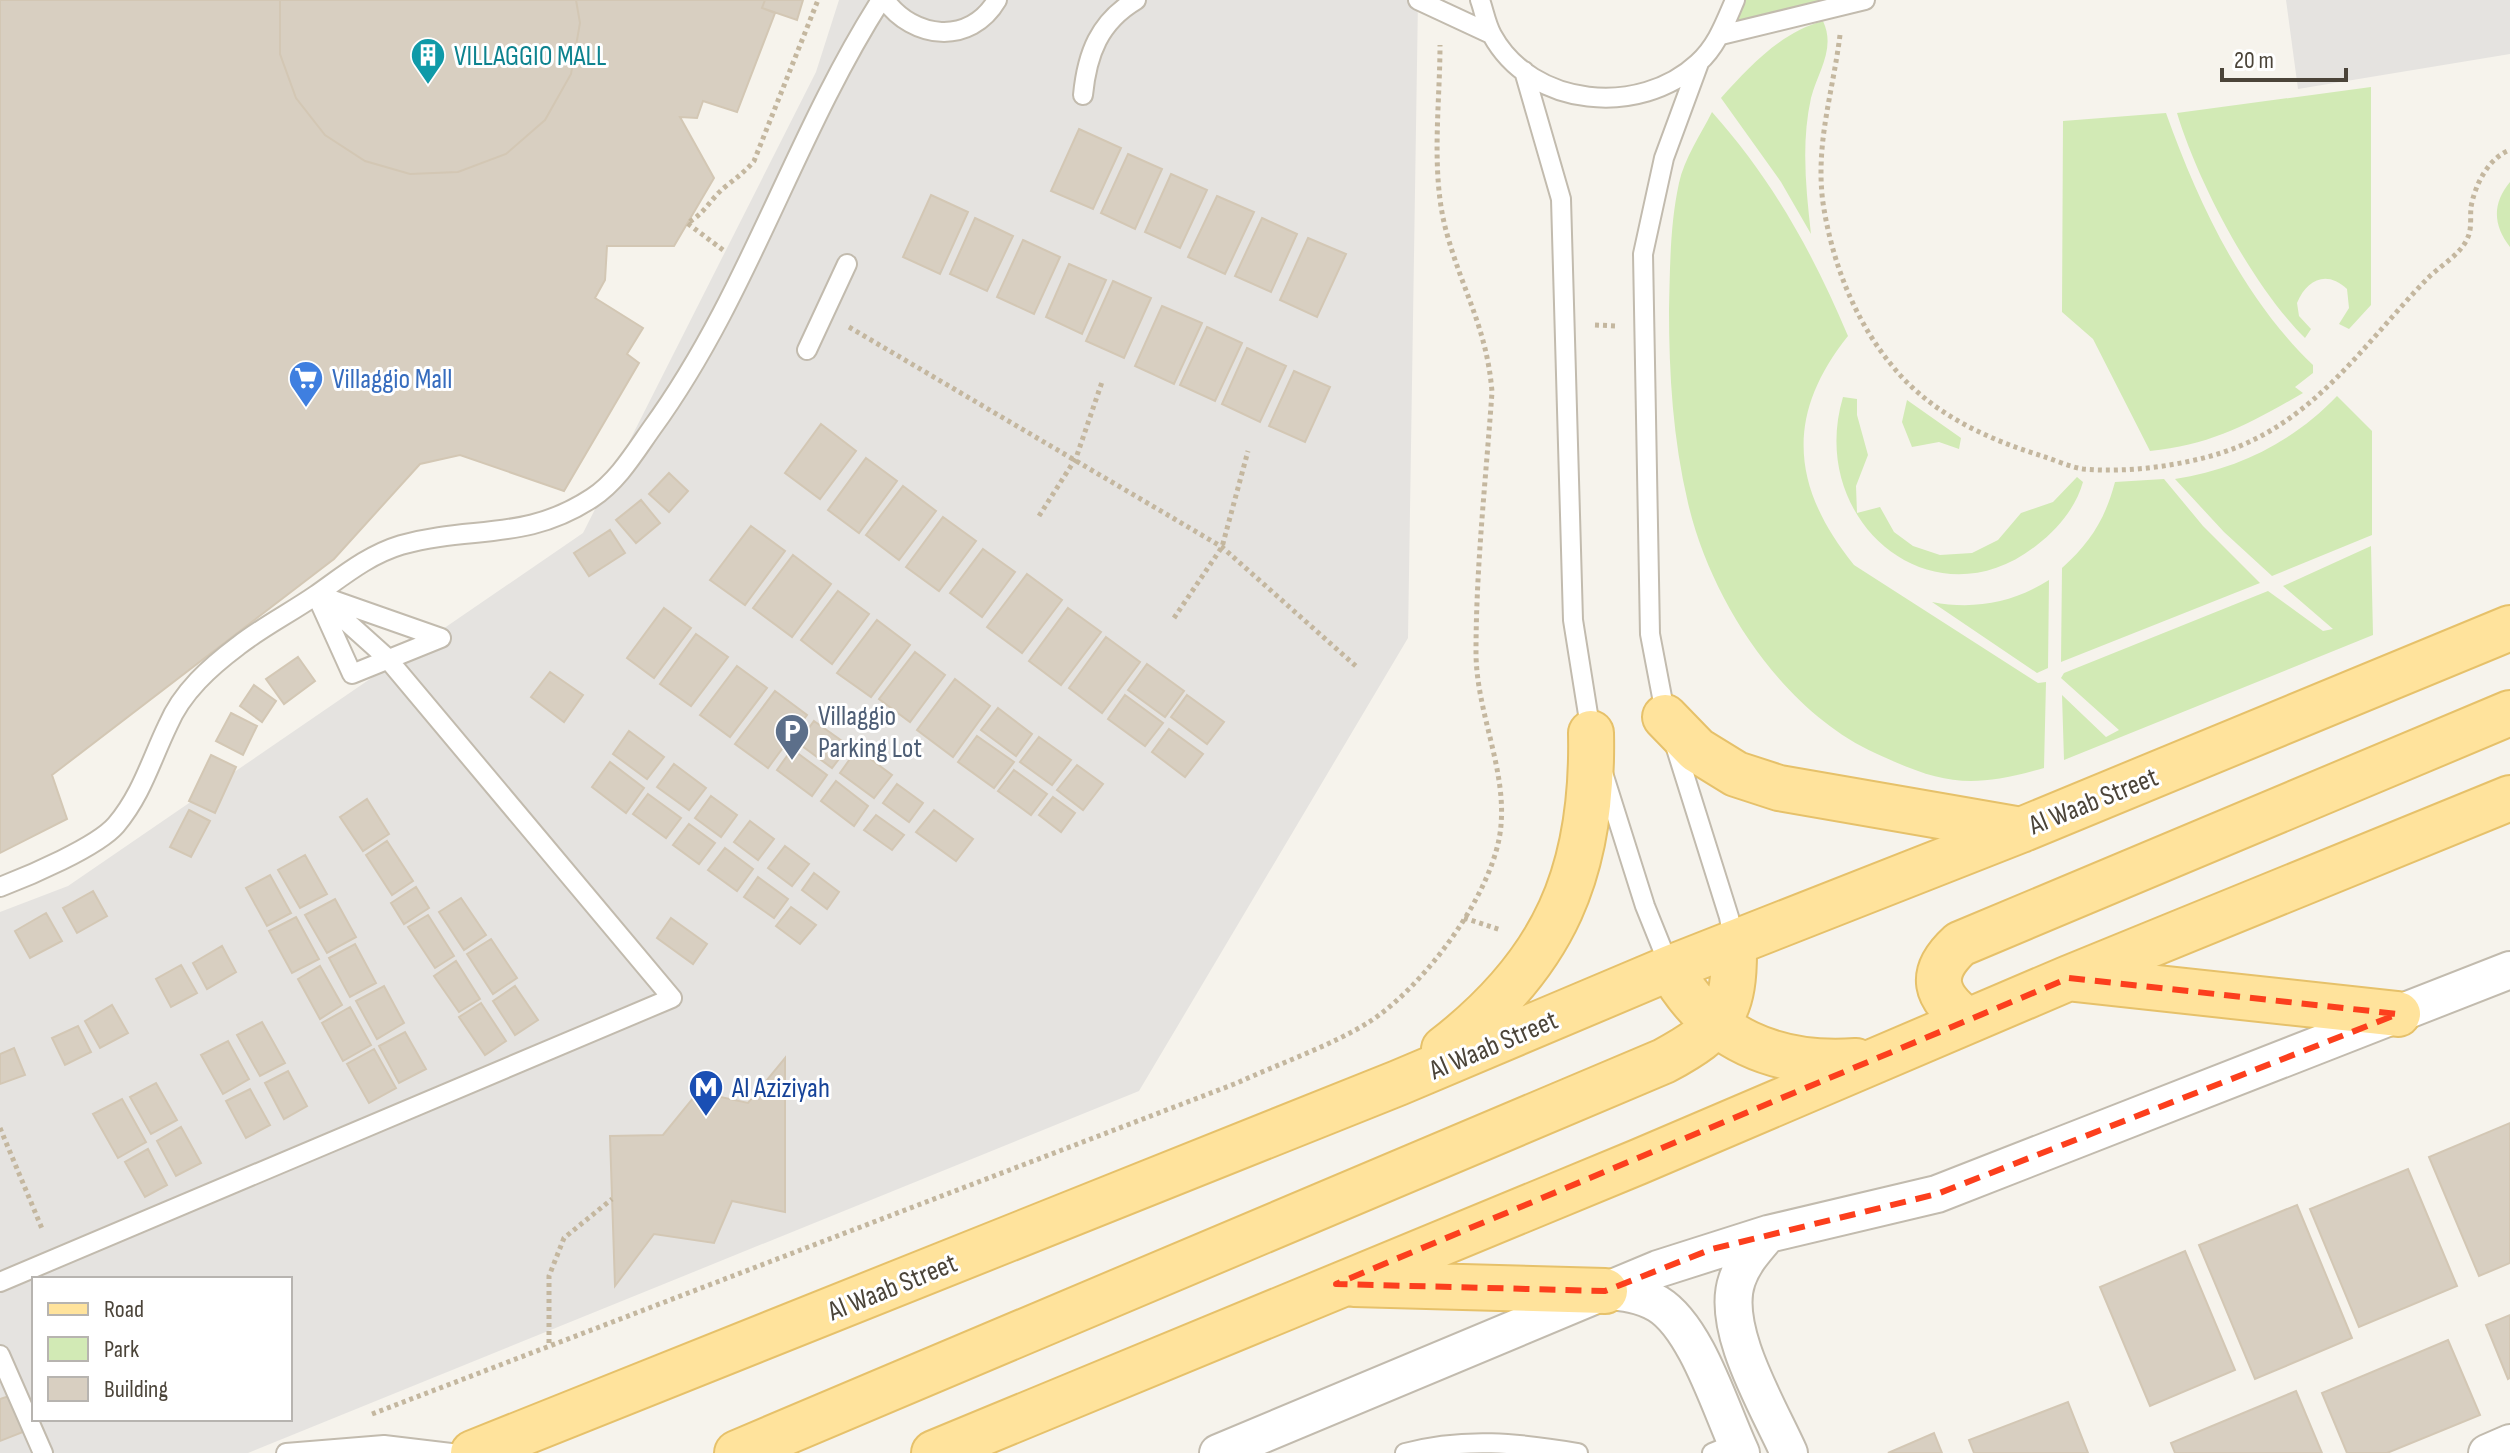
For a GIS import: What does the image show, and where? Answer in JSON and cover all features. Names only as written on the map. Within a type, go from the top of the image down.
[{"type":"main road","name":"Al Waab Street","points":[[473,1453],[1398,1083],[1670,968],[2021,830],[2510,628]]},
{"type":"main road","points":[[1968,1021],[1949,1007],[1940,988],[1939,973],[1946,957],[1960,944],[2510,713]]},
{"type":"main road","points":[[1665,717],[1697,750],[1736,774],[1779,788],[2021,830]]},
{"type":"main road","points":[[1398,1083],[1480,1021],[1514,985],[1544,944],[1568,895],[1585,842],[1592,788],[1591,733]]},
{"type":"main road","points":[[934,1453],[1336,1284],[1638,1162],[2069,978],[2510,798]]},
{"type":"main road","points":[[737,1453],[1637,1074],[1690,1047],[1718,1025],[1728,1004],[1734,974],[1734,944]]},
{"type":"main road","points":[[1670,968],[1699,1010],[1746,1043],[1798,1060],[1875,1059]]},
{"type":"main road","points":[[2069,978],[2398,1014]]},
{"type":"main road","points":[[1336,1284],[1605,1291]]},
{"type":"street","points":[[1218,1453],[1712,1249],[1937,1194],[2510,970]]},
{"type":"street","points":[[1768,1234],[1737,1280],[1732,1307],[1737,1334],[1789,1453]]},
{"type":"street","points":[[1605,1291],[1632,1293],[1645,1298],[1658,1304],[1679,1323],[1730,1450]]},
{"type":"street","points":[[2487,1453],[2510,1443]]},
{"type":"lane","points":[[0,887],[39,872],[114,828],[142,788],[169,722],[193,685],[238,646],[317,595],[355,566],[398,546],[445,535],[530,528],[565,515],[596,495],[622,469],[668,406],[732,297],[851,47],[883,0],[908,24],[943,33],[978,22],[997,0]]},
{"type":"lane","points":[[1083,95],[1086,63],[1099,34],[1120,10],[1136,0]]},
{"type":"lane","points":[[1418,0],[1441,8],[1491,34],[1524,71],[1557,90],[1594,98],[1632,97],[1667,85],[1699,63],[1721,35],[1735,0]]},
{"type":"lane","points":[[1480,0],[1491,34]]},
{"type":"lane","points":[[1721,35],[1865,0]]},
{"type":"lane","points":[[1699,63],[1664,158],[1643,254],[1650,634],[1665,717],[1729,917],[1734,944]]},
{"type":"lane","points":[[1524,71],[1561,199],[1573,620],[1591,733],[1645,906],[1670,968]]},
{"type":"lane","points":[[807,350],[847,264]]},
{"type":"lane","points":[[317,595],[441,638],[386,657],[352,674],[317,595]]},
{"type":"lane","points":[[0,1282],[672,998],[386,657],[317,595]]},
{"type":"lane","points":[[0,1355],[43,1453]]},
{"type":"lane","points":[[1405,1453],[1467,1442],[1504,1442],[1578,1453]]},
{"type":"lane","points":[[286,1453],[384,1445],[451,1453]]},
{"type":"path","points":[[745,267],[687,223],[702,216],[723,189],[740,177],[754,161],[818,0]]},
{"type":"path","points":[[1836,7],[1841,26],[1820,143],[1823,202],[1836,261],[1853,306],[1894,369],[1955,421],[1998,442],[2082,469],[2159,467],[2222,453],[2292,420],[2337,380],[2429,276],[2458,252],[2469,236],[2471,205],[2483,171],[2510,150]]},
{"type":"path","points":[[360,1418],[549,1343],[1237,1083],[1370,1022],[1422,977],[1464,918],[1494,860],[1501,825],[1499,781],[1485,726],[1476,654],[1492,392],[1489,351],[1446,232],[1438,172],[1441,8]]},
{"type":"path","points":[[823,312],[1076,458],[1222,547],[1358,668]]},
{"type":"path","points":[[1039,516],[1076,458],[1102,382]]},
{"type":"path","points":[[1174,618],[1222,547],[1248,451]]},
{"type":"path","points":[[0,1128],[55,1259]]},
{"type":"path","points":[[549,1343],[549,1276],[564,1238],[612,1199]]},
{"type":"highlighted area","points":[[2069,978],[2398,1014],[1937,1194],[1712,1249],[1605,1291],[1336,1284]]},
{"type":"green space","points":[[1735,0],[1865,0],[1721,35]]},
{"type":"green space","points":[[1823,21],[1827,31],[1827,51],[1811,98],[1805,149],[1811,234],[1781,182],[1721,98],[1780,42]]},
{"type":"green space","points":[[2371,87],[2371,305],[2349,329],[2339,324],[2349,308],[2347,289],[2332,280],[2312,283],[2297,303],[2299,316],[2311,329],[2305,338],[2266,291],[2229,233],[2186,141],[2177,113]]},
{"type":"green space","points":[[1712,112],[1754,164],[1789,218],[1848,336],[1827,366],[1813,395],[1805,423],[1804,452],[1808,480],[1818,508],[1854,565],[2038,683],[2046,682],[2044,768],[1976,781],[1939,777],[1899,764],[1841,734],[1810,710],[1755,649],[1714,577],[1688,503],[1679,455],[1671,383],[1669,310],[1672,230],[1679,183]]},
{"type":"green space","points":[[2166,113],[2193,181],[2225,248],[2265,310],[2313,365],[2313,373],[2295,387],[2303,393],[2248,423],[2193,444],[2150,451],[2093,339],[2062,312],[2063,121]]},
{"type":"green space","points":[[2510,182],[2510,247],[2500,231],[2497,214],[2500,198]]},
{"type":"green space","points":[[2337,396],[2372,431],[2372,535],[2272,576],[2224,532],[2175,479],[2221,468],[2263,451],[2302,427]]},
{"type":"green space","points":[[1843,397],[1857,399],[1857,415],[1868,455],[1856,486],[1857,513],[1843,484],[1836,442]]},
{"type":"green space","points":[[1907,400],[1961,438],[1959,449],[1939,442],[1912,447],[1902,422]]},
{"type":"green space","points":[[2077,477],[2083,482],[2065,517],[2037,545],[1997,568],[1958,574],[1920,567],[1887,549],[1857,513],[1880,507],[1894,532],[1913,546],[1940,555],[1972,553],[1998,540],[2021,513],[2053,502]]},
{"type":"green space","points":[[2164,479],[2203,526],[2260,583],[2061,662],[2062,568],[2096,529],[2115,482]]},
{"type":"green space","points":[[2371,546],[2373,635],[2064,760],[2062,695],[2106,737],[2119,730],[2061,678],[2064,673],[2268,591],[2323,631],[2333,629],[2283,586]]},
{"type":"green space","points":[[2049,580],[2048,668],[2037,673],[1932,602],[1963,605],[1993,603]]},
{"type":"shaded area","name":"Villaggio Parking Lot","points":[[839,0],[1418,0],[1408,638],[1139,1091],[248,1453],[0,1453],[0,912],[68,886],[583,533],[816,72]]},
{"type":"shaded area","points":[[2286,0],[2510,0],[2510,54],[2298,89]]},
{"type":"building","name":"Villaggio Mall","points":[[0,0],[765,0],[762,8],[775,13],[737,112],[703,101],[697,118],[680,117],[714,178],[674,246],[607,246],[605,280],[595,298],[643,328],[627,354],[639,363],[564,491],[460,455],[420,464],[334,559],[52,775],[67,819],[0,853]]},
{"type":"building","name":"VILLAGGIO MALL","points":[[280,0],[576,0],[580,23],[571,74],[545,120],[506,154],[458,172],[410,174],[365,161],[325,135],[296,98],[280,54]]},
{"type":"building","points":[[765,0],[803,0],[797,20],[762,8]]},
{"type":"building","points":[[1079,129],[1121,148],[1093,209],[1051,191]]},
{"type":"building","points":[[1128,154],[1162,169],[1135,229],[1101,213]]},
{"type":"building","points":[[1171,174],[1207,190],[1180,248],[1145,232]]},
{"type":"building","points":[[931,195],[968,212],[940,274],[903,257]]},
{"type":"building","points":[[1217,196],[1254,212],[1225,274],[1188,257]]},
{"type":"building","points":[[975,218],[1013,236],[987,291],[950,274]]},
{"type":"building","points":[[1262,218],[1297,234],[1271,292],[1235,276]]},
{"type":"building","points":[[1308,238],[1346,254],[1317,317],[1280,300]]},
{"type":"building","points":[[1023,240],[1060,257],[1034,314],[997,297]]},
{"type":"building","points":[[1069,264],[1106,280],[1082,334],[1046,317]]},
{"type":"building","points":[[1113,281],[1151,298],[1124,358],[1086,341]]},
{"type":"building","points":[[1162,306],[1202,323],[1174,384],[1135,366]]},
{"type":"building","points":[[1207,327],[1242,343],[1215,401],[1180,385]]},
{"type":"building","points":[[1247,348],[1286,366],[1260,422],[1222,404]]},
{"type":"building","points":[[1294,371],[1330,387],[1305,442],[1269,426]]},
{"type":"building","points":[[821,424],[856,451],[820,499],[785,473]]},
{"type":"building","points":[[866,458],[897,481],[859,533],[828,510]]},
{"type":"building","points":[[669,473],[688,491],[669,512],[649,494]]},
{"type":"building","points":[[903,486],[936,511],[899,560],[866,535]]},
{"type":"building","points":[[641,500],[660,523],[636,543],[616,520]]},
{"type":"building","points":[[943,517],[976,541],[939,591],[906,567]]},
{"type":"building","points":[[751,526],[785,551],[745,605],[710,580]]},
{"type":"building","points":[[610,530],[625,553],[589,576],[574,553]]},
{"type":"building","points":[[983,549],[1015,572],[982,617],[950,593]]},
{"type":"building","points":[[793,555],[831,584],[792,637],[753,608]]},
{"type":"building","points":[[1027,574],[1062,600],[1022,653],[987,627]]},
{"type":"building","points":[[838,591],[869,614],[832,664],[801,640]]},
{"type":"building","points":[[664,608],[691,628],[654,678],[627,658]]},
{"type":"building","points":[[1068,608],[1101,632],[1061,685],[1029,661]]},
{"type":"building","points":[[877,620],[910,645],[871,697],[837,673]]},
{"type":"building","points":[[696,634],[728,657],[691,706],[660,684]]},
{"type":"building","points":[[1106,637],[1140,662],[1102,713],[1069,688]]},
{"type":"building","points":[[915,652],[945,675],[910,722],[879,699]]},
{"type":"building","points":[[298,657],[315,681],[284,704],[266,679]]},
{"type":"building","points":[[1147,664],[1184,691],[1165,717],[1128,690]]},
{"type":"building","points":[[737,666],[767,688],[730,737],[700,715]]},
{"type":"building","points":[[550,672],[583,695],[564,722],[531,697]]},
{"type":"building","points":[[955,679],[990,706],[953,757],[917,730]]},
{"type":"building","points":[[254,685],[276,701],[262,722],[240,706]]},
{"type":"building","points":[[775,691],[807,715],[768,768],[735,744]]},
{"type":"building","points":[[1125,695],[1163,723],[1145,746],[1108,719]]},
{"type":"building","points":[[1187,695],[1224,722],[1207,744],[1171,717]]},
{"type":"building","points":[[998,708],[1032,734],[1016,756],[981,730]]},
{"type":"building","points":[[231,713],[257,726],[243,755],[216,741]]},
{"type":"building","points":[[814,721],[849,746],[832,768],[798,743]]},
{"type":"building","points":[[1169,729],[1203,754],[1185,777],[1152,752]]},
{"type":"building","points":[[629,731],[664,757],[647,779],[613,754]]},
{"type":"building","points":[[977,736],[1014,762],[994,788],[958,762]]},
{"type":"building","points":[[1039,737],[1071,760],[1052,785],[1020,762]]},
{"type":"building","points":[[792,749],[827,775],[812,796],[777,770]]},
{"type":"building","points":[[857,749],[892,775],[874,798],[840,773]]},
{"type":"building","points":[[211,755],[236,767],[215,813],[189,801]]},
{"type":"building","points":[[610,762],[644,788],[626,813],[592,787]]},
{"type":"building","points":[[674,764],[706,788],[689,810],[657,787]]},
{"type":"building","points":[[1077,765],[1103,784],[1083,810],[1057,790]]},
{"type":"building","points":[[1014,770],[1047,794],[1031,815],[998,791]]},
{"type":"building","points":[[836,781],[868,806],[854,826],[821,801]]},
{"type":"building","points":[[897,784],[923,803],[909,822],[883,803]]},
{"type":"building","points":[[648,794],[681,818],[666,838],[633,814]]},
{"type":"building","points":[[711,796],[737,815],[721,837],[695,818]]},
{"type":"building","points":[[1053,797],[1075,813],[1061,832],[1039,815]]},
{"type":"building","points":[[367,799],[389,834],[363,851],[340,817]]},
{"type":"building","points":[[189,810],[210,821],[191,857],[170,847]]},
{"type":"building","points":[[934,810],[973,839],[956,861],[916,832]]},
{"type":"building","points":[[876,815],[904,835],[892,850],[864,830]]},
{"type":"building","points":[[750,821],[774,839],[758,860],[734,842]]},
{"type":"building","points":[[689,824],[715,843],[699,864],[673,845]]},
{"type":"building","points":[[387,841],[413,881],[392,895],[366,855]]},
{"type":"building","points":[[785,846],[809,864],[792,886],[768,868]]},
{"type":"building","points":[[725,848],[753,869],[737,891],[708,870]]},
{"type":"building","points":[[305,855],[327,894],[300,908],[278,870]]},
{"type":"building","points":[[814,873],[839,892],[827,909],[802,890]]},
{"type":"building","points":[[270,875],[291,913],[267,926],[246,888]]},
{"type":"building","points":[[758,877],[788,899],[774,918],[744,897]]},
{"type":"building","points":[[416,887],[429,908],[404,924],[391,903]]},
{"type":"building","points":[[93,891],[107,916],[77,933],[63,908]]},
{"type":"building","points":[[461,898],[486,935],[464,950],[439,912]]},
{"type":"building","points":[[335,899],[356,937],[327,953],[305,915]]},
{"type":"building","points":[[791,907],[816,925],[800,944],[776,926]]},
{"type":"building","points":[[46,913],[62,941],[30,958],[15,931]]},
{"type":"building","points":[[428,915],[454,956],[435,968],[408,927]]},
{"type":"building","points":[[296,917],[319,959],[292,973],[269,931]]},
{"type":"building","points":[[671,918],[707,944],[693,964],[657,938]]},
{"type":"building","points":[[491,939],[517,978],[493,994],[467,954]]},
{"type":"building","points":[[355,944],[376,983],[350,997],[329,958]]},
{"type":"building","points":[[222,946],[236,972],[207,989],[193,963]]},
{"type":"building","points":[[456,961],[480,999],[459,1012],[434,976]]},
{"type":"building","points":[[181,965],[197,993],[171,1007],[156,979]]},
{"type":"building","points":[[320,966],[342,1005],[320,1019],[298,979]]},
{"type":"building","points":[[384,986],[404,1023],[377,1039],[356,1001]]},
{"type":"building","points":[[515,986],[538,1020],[515,1035],[493,1001]]},
{"type":"building","points":[[481,1003],[506,1041],[485,1055],[459,1017]]},
{"type":"building","points":[[112,1005],[128,1033],[100,1048],[85,1021]]},
{"type":"building","points":[[350,1007],[371,1045],[343,1061],[322,1023]]},
{"type":"building","points":[[262,1022],[285,1063],[260,1076],[237,1035]]},
{"type":"building","points":[[78,1026],[91,1052],[65,1065],[52,1038]]},
{"type":"building","points":[[405,1032],[426,1069],[399,1083],[379,1046]]},
{"type":"building","points":[[228,1041],[249,1079],[223,1094],[201,1055]]},
{"type":"building","points":[[14,1048],[25,1075],[0,1084],[0,1054]]},
{"type":"building","points":[[374,1049],[396,1088],[369,1103],[347,1064]]},
{"type":"building","points":[[785,1058],[785,1212],[732,1201],[714,1243],[654,1234],[615,1286],[610,1136],[663,1135],[698,1092],[748,1103]]},
{"type":"building","points":[[288,1071],[307,1106],[284,1119],[265,1083]]},
{"type":"building","points":[[156,1083],[177,1120],[151,1134],[130,1097]]},
{"type":"building","points":[[250,1089],[270,1125],[246,1138],[226,1101]]},
{"type":"building","points":[[122,1099],[146,1142],[118,1158],[93,1114]]},
{"type":"building","points":[[2510,1123],[2510,1263],[2479,1276],[2429,1157]]},
{"type":"building","points":[[181,1127],[201,1163],[176,1176],[157,1141]]},
{"type":"building","points":[[148,1149],[167,1185],[145,1197],[125,1162]]},
{"type":"building","points":[[2408,1169],[2457,1286],[2359,1327],[2310,1209]]},
{"type":"building","points":[[2297,1205],[2352,1338],[2255,1379],[2199,1245]]},
{"type":"building","points":[[2185,1251],[2235,1370],[2150,1406],[2100,1287]]},
{"type":"building","points":[[2510,1315],[2510,1378],[2508,1379],[2486,1325]]},
{"type":"building","points":[[2448,1340],[2480,1415],[2387,1453],[2347,1453],[2322,1393]]},
{"type":"building","points":[[2296,1391],[2322,1453],[2175,1453],[2171,1443]]},
{"type":"building","points":[[9,1396],[23,1432],[0,1441],[0,1399]]},
{"type":"building","points":[[2068,1402],[2088,1453],[1974,1453],[1969,1440]]},
{"type":"building","points":[[1934,1433],[1942,1453],[1888,1453]]},
{"type":"place","name":"VILLAGGIO MALL","points":[[428,86]]},
{"type":"place","name":"Villaggio Mall","points":[[306,409]]},
{"type":"place","name":"Villaggio Parking Lot","points":[[792,762]]},
{"type":"place","name":"Al Aziziyah","points":[[706,1118]]}]
